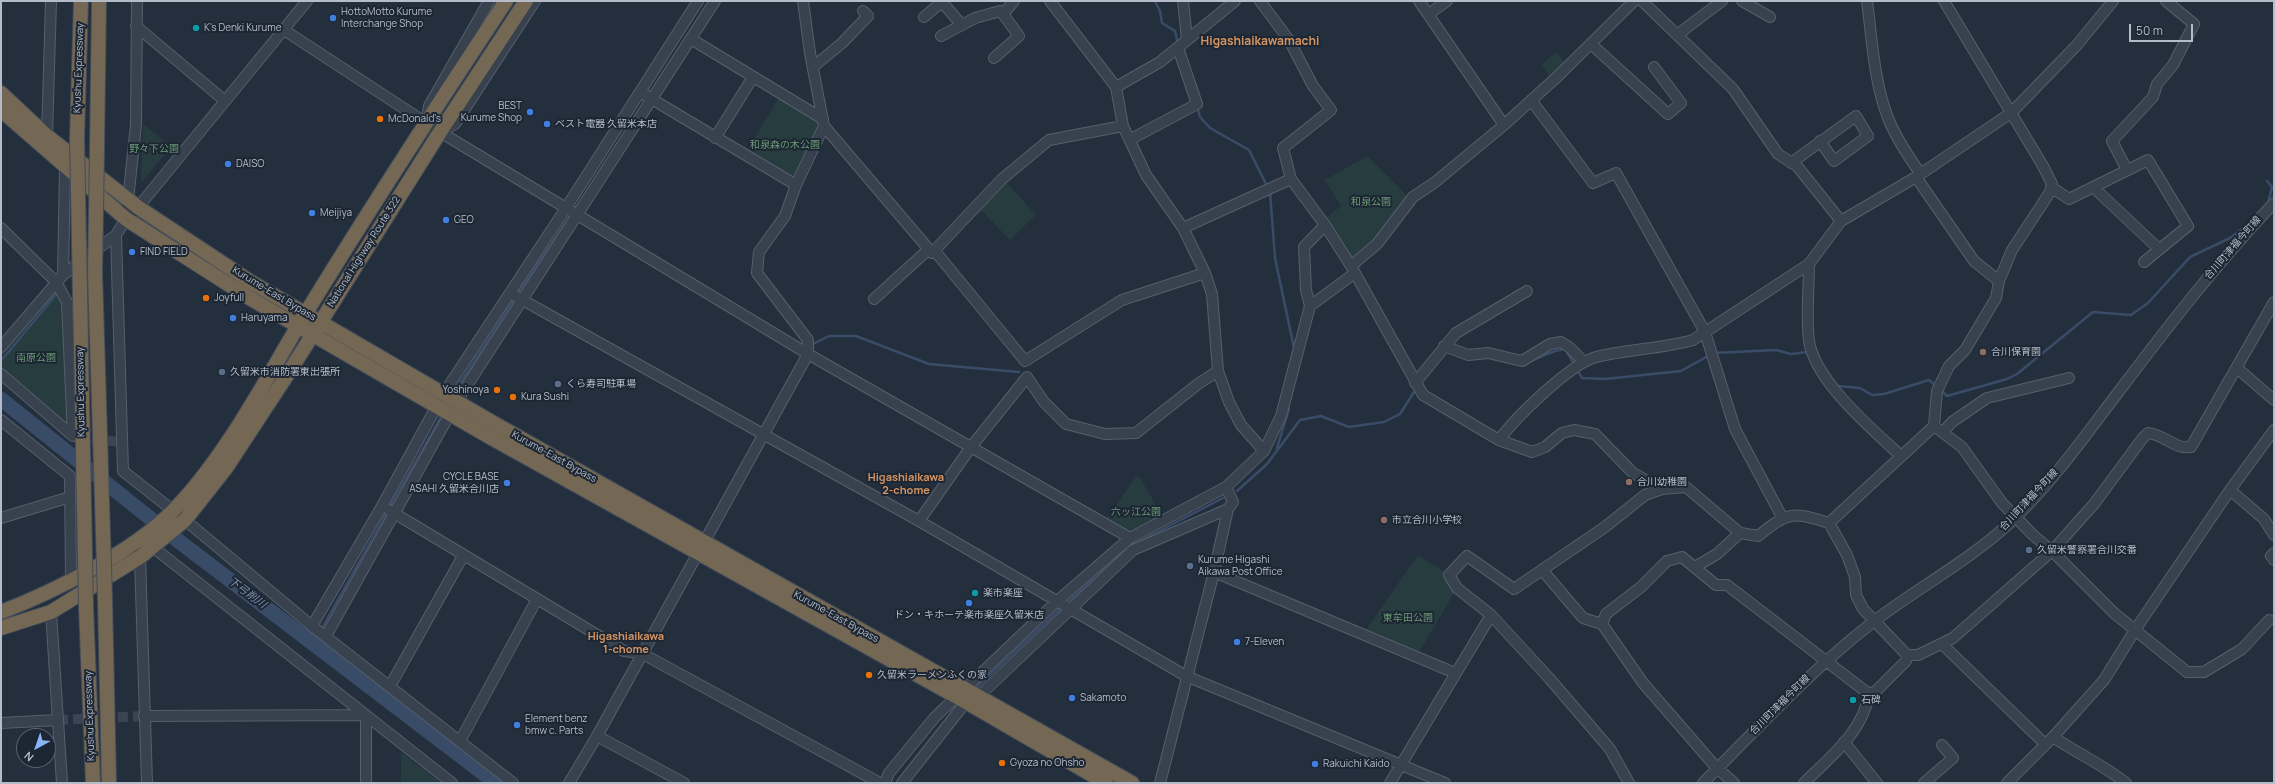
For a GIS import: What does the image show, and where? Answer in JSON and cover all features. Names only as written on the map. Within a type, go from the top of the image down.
[{"type":"highway","points":[[74,1],[77,94]]},
{"type":"highway","name":"Kyushu Expressway","points":[[80,1],[77,138],[86,607],[92,783]]},
{"type":"highway","name":"Kyushu Expressway","points":[[99,1],[95,273],[110,783]]},
{"type":"highway","name":"National Highway Route 322","points":[[1,628],[51,612],[140,558],[182,523],[226,468],[317,328],[440,132],[526,1]]},
{"type":"highway","name":"National Highway Route 322","points":[[1,612],[26,603],[121,552],[170,514],[197,484],[221,451],[302,320],[505,2]]},
{"type":"highway","name":"Kurume-East Bypass","points":[[1,93],[47,136],[134,204],[251,282],[302,320]]},
{"type":"highway","name":"Kurume-East Bypass","points":[[1,110],[126,219],[254,300],[302,320],[317,328],[447,403],[488,436],[700,547],[967,696],[1132,783]]},
{"type":"highway","name":"Kurume-East Bypass","points":[[967,696],[1106,783]]},
{"type":"street","points":[[1,374],[73,436],[67,302],[60,278],[65,167],[47,136],[51,1]]},
{"type":"street","points":[[134,204],[137,1]]},
{"type":"street","points":[[1,347],[60,278],[116,235],[134,204],[224,102],[307,1]]},
{"type":"street","points":[[427,123],[429,106],[489,1]]},
{"type":"street","points":[[440,132],[454,124],[536,1]]},
{"type":"street","points":[[312,626],[382,506],[447,403],[510,293],[698,1]]},
{"type":"street","points":[[326,636],[395,513],[447,403],[520,299],[576,215],[715,1]]},
{"type":"street","points":[[569,783],[597,736],[641,653],[764,436],[808,354],[808,340],[757,273],[759,252],[785,216],[796,185],[824,122],[813,67],[803,1]]},
{"type":"street","points":[[1003,14],[1014,1]]},
{"type":"street","points":[[1050,1],[1116,87],[1123,126],[1131,139],[1146,175],[1183,228],[1205,273],[1212,294],[1218,371],[1229,402],[1241,425],[1264,451]]},
{"type":"street","points":[[1183,1],[1187,40]]},
{"type":"street","points":[[1116,87],[1160,62],[1235,1]]},
{"type":"street","points":[[1260,1],[1289,40],[1306,76],[1331,110],[1283,148],[1291,179],[1326,226],[1353,269],[1418,387],[1434,403],[1499,440],[1532,452],[1545,447],[1562,433],[1574,430],[1595,434],[1633,473],[1662,489]]},
{"type":"street","points":[[1419,1],[1504,125]]},
{"type":"street","points":[[1429,14],[1447,1]]},
{"type":"street","points":[[1310,306],[1353,269],[1377,244],[1413,197],[1434,183],[1504,125],[1591,44],[1634,1]]},
{"type":"street","points":[[1642,1],[1733,89],[1778,154],[1797,166],[1841,221]]},
{"type":"street","points":[[1677,35],[1722,1]]},
{"type":"street","points":[[1742,1],[1770,17]]},
{"type":"street","points":[[1867,1],[1875,60],[1888,118],[1918,175],[1974,260],[1999,281]]},
{"type":"street","points":[[1829,523],[1934,426],[1937,391],[1949,366],[1965,350],[1996,298],[1999,281],[2012,250],[2052,184],[2043,166],[1944,1]]},
{"type":"street","points":[[1499,440],[1514,420],[1574,368],[1584,362],[1596,357],[1674,346],[1693,340],[1809,264],[1841,221],[1918,175],[2011,113],[2077,45],[2113,1]]},
{"type":"street","points":[[2127,170],[2112,141],[2153,97],[2157,84],[2173,65],[2194,24],[2166,1]]},
{"type":"street","points":[[924,17],[942,2],[961,24]]},
{"type":"street","points":[[813,67],[842,43],[868,16],[863,11]]},
{"type":"street","points":[[941,36],[961,24],[975,18],[1000,11],[1019,36],[994,58]]},
{"type":"street","points":[[136,26],[224,102]]},
{"type":"street","points":[[284,30],[440,132],[576,215],[808,354],[1130,538]]},
{"type":"street","points":[[691,40],[824,122],[1025,361],[1027,377],[1044,402],[1066,424],[1105,434],[1136,433],[1198,384],[1218,371]]},
{"type":"street","points":[[1591,44],[1668,114],[1681,103],[1654,66]]},
{"type":"street","points":[[1131,139],[1197,104],[1178,48]]},
{"type":"street","points":[[715,138],[753,77]]},
{"type":"street","points":[[640,92],[796,185]]},
{"type":"street","points":[[1531,100],[1593,183],[1616,173],[1705,332],[1735,430],[1782,518]]},
{"type":"street","points":[[1791,163],[1820,141],[1856,116],[1868,136],[1834,161],[1820,141]]},
{"type":"street","points":[[874,300],[931,250],[1002,179],[1049,140],[1123,126]]},
{"type":"street","points":[[2051,187],[2069,199],[2148,160],[2188,226],[2144,262]]},
{"type":"street","points":[[1183,228],[1291,179]]},
{"type":"street","points":[[2093,187],[2160,249]]},
{"type":"street","name":"合川町津福今町線","points":[[1703,783],[1825,661],[1875,621],[1980,549],[2016,517],[2059,469],[2175,317],[2232,246],[2274,203]]},
{"type":"street","points":[[902,783],[967,696],[1056,602],[1130,538],[1226,487],[1264,451],[1281,416],[1310,306],[1306,290],[1304,246],[1326,226]]},
{"type":"street","points":[[1,228],[60,278]]},
{"type":"street","points":[[116,235],[122,471],[170,514],[513,783]]},
{"type":"street","points":[[1809,264],[1809,342],[1818,364],[1830,386],[1901,456]]},
{"type":"street","points":[[1025,361],[1122,300],[1205,273]]},
{"type":"street","points":[[1418,387],[1444,346],[1456,333],[1527,290]]},
{"type":"street","points":[[510,293],[764,436],[919,521],[1056,602],[1069,608],[1186,676],[1445,783]]},
{"type":"street","points":[[1629,783],[1610,749],[1491,615],[1457,588],[1449,575],[1467,556],[1514,589],[1543,571],[1645,495],[1662,489],[1686,487],[1740,533],[1758,536],[1782,518],[1805,515],[1829,523],[1847,555],[1855,577],[1856,595],[1863,609],[1907,655],[1918,655],[1943,645],[1954,638],[2052,551],[2094,504],[2142,439],[2148,434],[2154,434],[2184,448],[2191,447],[2274,302]]},
{"type":"street","points":[[1444,346],[1468,355],[1488,353],[1522,361],[1550,344],[1561,342],[1569,347],[1584,362]]},
{"type":"street","points":[[2237,368],[2274,400]]},
{"type":"street","points":[[919,521],[971,447],[1027,377]]},
{"type":"street","points":[[1943,432],[1952,422],[1987,398],[2069,378]]},
{"type":"street","points":[[1,420],[70,476],[71,579]]},
{"type":"street","points":[[1934,426],[1962,447],[2002,503],[2114,613],[2187,672],[2204,672],[2242,650],[2269,620]]},
{"type":"street","points":[[2006,783],[2049,740],[2104,680],[2135,630],[2230,490],[2274,430]]},
{"type":"street","points":[[1160,783],[1186,676],[1214,572],[1228,509],[1233,502],[1226,487]]},
{"type":"street","points":[[2230,490],[2264,519],[2274,535]]},
{"type":"street","points":[[1,518],[70,497]]},
{"type":"street","points":[[382,506],[624,651],[641,653],[880,783]]},
{"type":"street","points":[[885,783],[889,773],[934,717],[967,696],[1069,608],[1132,550],[1228,509]]},
{"type":"street","points":[[1695,567],[1717,554],[1740,533]]},
{"type":"street","points":[[133,542],[156,545],[452,783]]},
{"type":"street","points":[[133,542],[140,558],[147,783]]},
{"type":"street","points":[[2274,553],[2270,556],[2274,560]]},
{"type":"street","points":[[390,686],[464,556]]},
{"type":"street","points":[[1602,624],[1606,614],[1641,587],[1667,561],[1682,557],[1716,585],[1728,585],[1869,694]]},
{"type":"street","points":[[1543,571],[1583,618],[1602,624],[1643,683],[1718,768],[1734,783]]},
{"type":"street","points":[[1214,572],[1454,674]]},
{"type":"street","points":[[460,741],[538,599]]},
{"type":"street","points":[[51,612],[62,783]]},
{"type":"street","points":[[1390,783],[1454,674],[1491,615]]},
{"type":"street","points":[[1943,645],[2049,740],[2108,769],[2126,783]]},
{"type":"street","points":[[1869,694],[1876,691],[1906,661],[1907,655]]},
{"type":"street","points":[[1804,783],[1844,742],[1861,720],[1866,710],[1869,694]]},
{"type":"street","points":[[144,716],[366,714]]},
{"type":"street","points":[[366,714],[366,783]]},
{"type":"street","points":[[1,723],[58,720]]},
{"type":"street","points":[[597,736],[684,783]]},
{"type":"street","points":[[1844,742],[1878,783]]},
{"type":"street","points":[[1924,783],[1952,758],[1942,745]]},
{"type":"green space","points":[[1556,52],[1568,66],[1553,81],[1541,65]]},
{"type":"green space","name":"和泉森の木公園","points":[[781,94],[823,119],[796,185],[744,155]]},
{"type":"green space","name":"野々下公園","points":[[143,124],[171,147],[142,182],[141,181]]},
{"type":"green space","name":"和泉公園","points":[[1367,156],[1411,199],[1351,266],[1322,221],[1341,206],[1325,180]]},
{"type":"green space","points":[[1006,182],[1036,215],[1010,240],[980,209]]},
{"type":"green space","name":"南原公園","points":[[56,282],[67,302],[73,436],[1,374],[1,347]]},
{"type":"green space","name":"六ッ江公園","points":[[1139,476],[1165,521],[1130,538],[1104,522],[1135,478]]},
{"type":"green space","name":"東牟田公園","points":[[1418,555],[1449,575],[1457,588],[1416,657],[1363,634]]},
{"type":"green space","points":[[401,752],[441,783],[401,783]]},
{"type":"waterway","points":[[1155,1],[1160,11],[1162,23],[1175,31],[1178,44]]},
{"type":"waterway","points":[[1197,106],[1200,117],[1210,128],[1249,150],[1268,188]]},
{"type":"waterway","points":[[2267,181],[2272,187],[2268,203]]},
{"type":"waterway","points":[[1270,192],[1275,258],[1294,348]]},
{"type":"waterway","points":[[518,293],[571,215]]},
{"type":"waterway","points":[[1941,390],[1947,396],[2007,379],[2017,374],[2093,312],[2131,315],[2148,303],[2190,257],[2230,238],[2246,226]]},
{"type":"waterway","points":[[1,361],[59,291]]},
{"type":"waterway","points":[[453,394],[515,298]]},
{"type":"waterway","points":[[813,344],[829,336],[856,336],[929,364],[1019,372]]},
{"type":"waterway","points":[[1530,361],[1555,351],[1565,349],[1574,364]]},
{"type":"waterway","points":[[1714,353],[1776,350],[1791,354],[1808,352]]},
{"type":"waterway","points":[[1577,369],[1582,378],[1605,379],[1681,371],[1710,355]]},
{"type":"waterway","points":[[1428,374],[1436,364]]},
{"type":"waterway","points":[[1838,386],[1860,388],[1872,395],[1884,394],[1929,380],[1936,386]]},
{"type":"waterway","points":[[1237,491],[1267,464],[1300,420],[1321,416],[1349,427],[1384,422],[1400,414],[1416,389]]},
{"type":"waterway","name":"下弓削川","points":[[1,399],[176,539],[496,783]]},
{"type":"waterway","points":[[1277,448],[1289,409],[1287,405]]},
{"type":"waterway","points":[[389,508],[442,415]]},
{"type":"waterway","points":[[1138,542],[1223,498]]},
{"type":"waterway","points":[[321,630],[387,512]]},
{"type":"waterway","points":[[1070,600],[1111,564]]},
{"type":"waterway","points":[[978,686],[1061,608]]},
{"type":"waterway","points":[[314,642],[319,634]]},
{"type":"tunnel","points":[[77,437],[120,442]]},
{"type":"tunnel","points":[[58,720],[144,716]]},
{"type":"place","name":"HottoMotto Kurume Interchange Shop","points":[[333,18]]},
{"type":"place","name":"K's Denki Kurume","points":[[196,28]]},
{"type":"place","name":"BEST Kurume Shop","points":[[530,112]]},
{"type":"place","name":"McDonald's","points":[[380,119]]},
{"type":"place","name":"ベスト電器 久留米本店","points":[[547,124]]},
{"type":"place","name":"DAISO","points":[[228,164]]},
{"type":"place","name":"Meijiya","points":[[312,213]]},
{"type":"place","name":"GEO","points":[[446,220]]},
{"type":"place","name":"FIND FIELD","points":[[132,252]]},
{"type":"place","name":"Joyfull","points":[[206,298]]},
{"type":"place","name":"Haruyama","points":[[233,318]]},
{"type":"place","name":"合川保育園","points":[[1983,352]]},
{"type":"place","name":"久留米市消防署東出張所","points":[[222,372]]},
{"type":"place","name":"くら寿司駐車場","points":[[558,384]]},
{"type":"place","name":"Yoshinoya","points":[[497,390]]},
{"type":"place","name":"Kura Sushi","points":[[513,397]]},
{"type":"place","name":"合川幼稚園","points":[[1629,482]]},
{"type":"place","name":"CYCLE BASE ASAHI 久留米合川店","points":[[507,483]]},
{"type":"place","name":"市立合川小学校","points":[[1384,520]]},
{"type":"place","name":"久留米警察署合川交番","points":[[2029,550]]},
{"type":"place","name":"Kurume Higashi Aikawa Post Office","points":[[1190,566]]},
{"type":"place","name":"楽市楽座","points":[[975,593]]},
{"type":"place","name":"ドン・キホーテ楽市楽座久留米店","points":[[969,603]]},
{"type":"place","name":"7-Eleven","points":[[1237,642]]},
{"type":"place","name":"久留米ラーメンふくの家","points":[[869,675]]},
{"type":"place","name":"Sakamoto","points":[[1072,698]]},
{"type":"place","name":"石碑","points":[[1853,700]]},
{"type":"place","name":"Element benz bmw c. Parts","points":[[517,725]]},
{"type":"place","name":"Gyoza no Ohsho","points":[[1002,763]]},
{"type":"place","name":"Rakuichi Kaido","points":[[1315,764]]},
{"type":"district","name":"Higashiaikawamachi","points":[[1260,42]]},
{"type":"district","name":"Higashiaikawa 2-chome","points":[[906,484]]},
{"type":"district","name":"Higashiaikawa 1-chome","points":[[626,643]]}]
